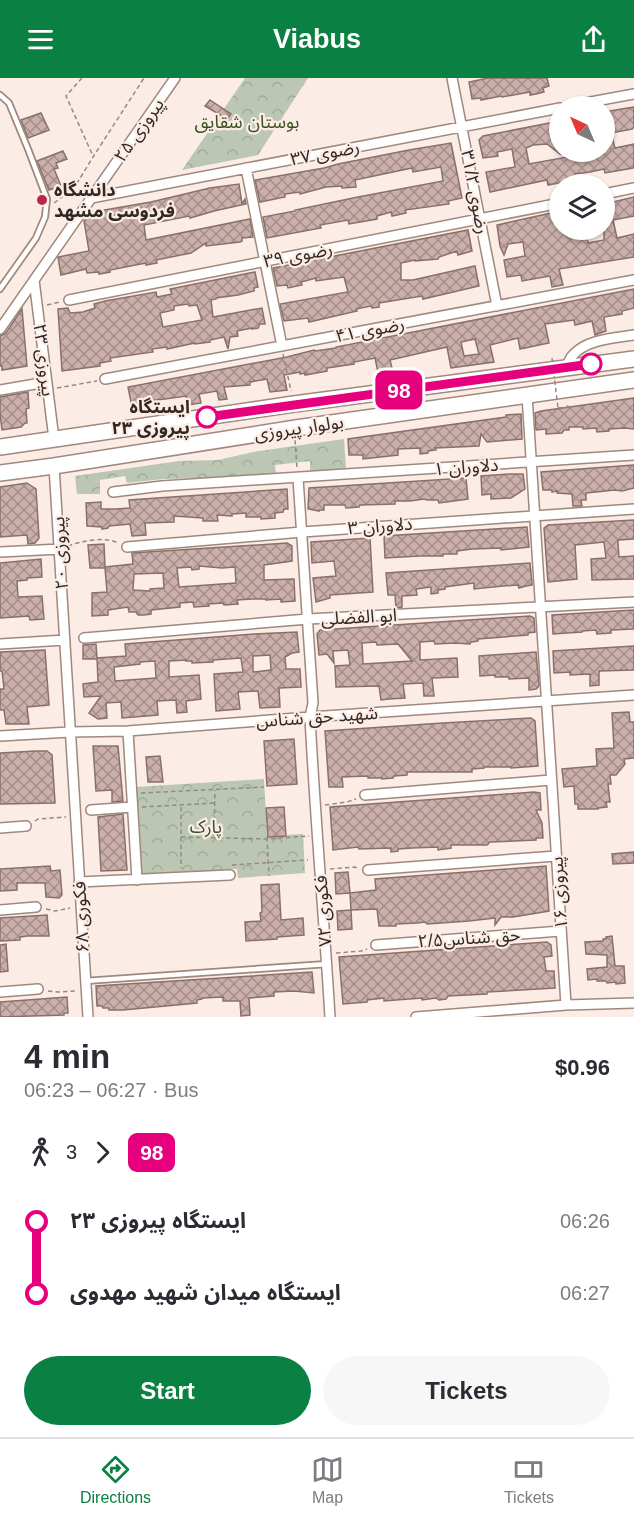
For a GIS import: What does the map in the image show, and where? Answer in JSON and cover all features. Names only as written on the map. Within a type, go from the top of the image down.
[{"type":"main road","name":"بولوار پیروزی","points":[[0,447],[634,359]]},
{"type":"main road","name":"بولوار پیروزی","points":[[0,473],[296,428],[634,381]]},
{"type":"main road","points":[[54,439],[54,466]]},
{"type":"street","name":"پیروزی ۲۵","points":[[0,329],[175,78]]},
{"type":"street","name":"رضوی ۳۱/۲","points":[[452,78],[497,306]]},
{"type":"street","points":[[615,98],[634,94]]},
{"type":"street","name":"رضوی ۳۷","points":[[91,198],[549,110]]},
{"type":"street","points":[[246,168],[282,346]]},
{"type":"street","points":[[615,192],[634,188]]},
{"type":"street","name":"رضوی ۳۹","points":[[69,300],[549,205]]},
{"type":"street","name":"پیروزی ۲۳","points":[[34,280],[54,439]]},
{"type":"street","name":"رضوی ۴۱","points":[[105,380],[634,280]]},
{"type":"street","points":[[566,368],[573,355],[584,346],[634,335]]},
{"type":"street","points":[[0,390],[47,386]]},
{"type":"street","points":[[527,395],[540,607]]},
{"type":"street","name":"دلاوران ۱","points":[[113,492],[162,486],[634,455]]},
{"type":"street","name":"پیروزی ۲۰","points":[[54,466],[70,732]]},
{"type":"street","name":"فکوری ۷۲","points":[[298,478],[308,619],[314,806],[330,1017]]},
{"type":"street","name":"دلاوران ۳","points":[[127,547],[302,532],[634,509]]},
{"type":"street","points":[[0,552],[60,549]]},
{"type":"street","name":"ابو الفضلی","points":[[84,638],[308,619],[634,602]]},
{"type":"street","name":"پیروزی ۱۶","points":[[540,607],[566,1005]]},
{"type":"street","points":[[0,644],[65,639]]},
{"type":"street","name":"شهید حق شناس","points":[[0,736],[128,731],[634,695]]},
{"type":"street","points":[[128,731],[137,880]]},
{"type":"street","name":"فکوری ۶۸","points":[[70,732],[88,1017]]},
{"type":"street","points":[[365,795],[551,780]]},
{"type":"street","points":[[90,810],[132,807]]},
{"type":"street","points":[[0,828],[26,826]]},
{"type":"street","points":[[368,870],[556,856]]},
{"type":"street","points":[[79,882],[230,875]]},
{"type":"street","points":[[0,910],[36,907]]},
{"type":"street","name":"حق شناس۲/۵","points":[[376,945],[561,931]]},
{"type":"street","points":[[0,992],[38,989]]},
{"type":"street","points":[[416,1017],[496,1014],[566,1005],[634,1003]]},
{"type":"lane","points":[[0,96],[9,103],[47,199],[45,217],[36,238],[0,289]]},
{"type":"lane","points":[[86,986],[327,964]]},
{"type":"path","points":[[82,78],[66,96],[93,157]]},
{"type":"path","points":[[46,208],[74,188],[144,78]]},
{"type":"path","points":[[37,307],[69,300]]},
{"type":"path","points":[[552,358],[558,408],[568,407],[567,401],[561,402]]},
{"type":"path","points":[[47,386],[105,380]]},
{"type":"path","points":[[60,549],[78,543],[111,539],[127,547]]},
{"type":"path","points":[[131,793],[264,787]]},
{"type":"path","points":[[214,838],[215,789]]},
{"type":"path","points":[[314,806],[347,802],[365,795]]},
{"type":"path","points":[[132,807],[215,803]]},
{"type":"path","points":[[181,805],[181,869]]},
{"type":"path","points":[[26,826],[38,819],[76,816]]},
{"type":"path","points":[[181,837],[267,838],[317,835]]},
{"type":"path","points":[[267,838],[269,876]]},
{"type":"path","points":[[320,870],[354,867],[368,870]]},
{"type":"path","points":[[36,907],[55,911],[81,906]]},
{"type":"path","points":[[326,953],[361,951],[376,945]]},
{"type":"path","points":[[38,989],[59,992],[86,986]]},
{"type":"green space","name":"بوستان شقایق","points":[[245,78],[308,78],[258,155],[182,170]]},
{"type":"green space","points":[[344,439],[346,469],[310,471],[310,461],[275,465],[276,476],[163,479],[127,483],[125,476],[100,480],[100,494],[77,494],[75,476],[179,461],[218,460],[253,452]]},
{"type":"green space","name":"پارک","points":[[264,779],[267,836],[303,834],[305,873],[238,878],[237,869],[140,875],[135,787]]},
{"type":"building","points":[[488,78],[547,78],[549,86],[543,88],[544,92],[536,94],[530,95],[530,92],[481,100],[481,98],[472,99],[469,82]]},
{"type":"building","points":[[210,100],[231,114],[227,119],[205,106]]},
{"type":"building","points":[[634,107],[634,127],[615,132],[615,110]]},
{"type":"building","points":[[41,113],[49,130],[28,138],[21,120]]},
{"type":"building","points":[[549,123],[549,146],[533,145],[526,148],[529,164],[549,160],[615,162],[615,148],[634,144],[633,168],[605,173],[604,169],[575,174],[549,174],[549,185],[547,180],[490,192],[486,172],[515,167],[512,149],[497,152],[498,156],[483,158],[479,140],[483,136]]},
{"type":"building","points":[[451,143],[462,198],[448,201],[449,204],[405,210],[406,213],[397,215],[392,216],[391,212],[377,216],[377,219],[349,224],[348,220],[320,225],[321,228],[267,238],[263,217],[443,181],[441,167],[413,172],[412,168],[355,180],[356,187],[326,187],[300,194],[300,192],[285,194],[285,197],[260,202],[255,180]]},
{"type":"building","points":[[63,151],[67,159],[56,163],[58,168],[54,169],[61,186],[49,190],[37,161]]},
{"type":"building","points":[[239,184],[242,204],[245,199],[246,204],[190,218],[189,216],[144,225],[146,240],[250,219],[253,237],[242,238],[240,242],[206,246],[206,243],[191,253],[156,260],[157,263],[146,265],[146,263],[99,274],[99,272],[87,273],[86,269],[61,275],[58,257],[89,251],[84,221],[93,212]]},
{"type":"building","points":[[634,197],[634,216],[615,220],[615,201]]},
{"type":"building","points":[[549,213],[549,240],[588,240],[588,243],[615,240],[615,229],[617,238],[634,234],[634,257],[559,269],[563,285],[552,287],[550,276],[522,281],[521,275],[507,277],[504,260],[525,256],[523,242],[508,244],[504,255],[500,246],[497,225]]},
{"type":"building","points":[[468,230],[472,251],[458,255],[457,251],[438,259],[401,263],[401,280],[413,280],[475,266],[479,286],[423,299],[422,296],[379,303],[379,307],[356,309],[357,311],[309,322],[308,318],[284,321],[280,304],[348,292],[344,277],[316,281],[316,278],[301,282],[302,285],[288,288],[287,285],[277,286],[273,268]]},
{"type":"building","points":[[255,272],[258,287],[254,288],[254,291],[211,300],[213,317],[262,308],[265,324],[260,324],[258,328],[237,331],[238,336],[230,337],[228,349],[224,337],[210,340],[210,342],[152,349],[153,352],[110,358],[111,361],[100,363],[100,366],[62,371],[58,309],[68,308],[70,313],[83,312],[95,308],[94,304],[105,301],[156,292],[157,297],[172,294],[170,289]],"holes":[[[188,304],[189,306],[197,305],[202,320],[163,327],[160,313],[174,310],[174,306]]]},
{"type":"building","points":[[634,289],[634,308],[622,311],[622,314],[604,317],[606,331],[595,335],[592,321],[575,325],[574,320],[545,324],[549,343],[520,349],[518,338],[490,345],[494,362],[451,368],[447,347],[390,360],[394,376],[379,377],[375,358],[327,368],[327,371],[305,375],[300,372],[284,375],[287,390],[270,392],[267,379],[250,382],[250,385],[224,387],[227,399],[219,400],[217,391],[199,394],[201,403],[188,405],[186,396],[148,401],[150,410],[133,412],[128,387]],"holes":[[[475,339],[479,354],[464,356],[461,342]]]},
{"type":"building","points":[[22,309],[27,366],[2,370],[0,336],[6,333]]},
{"type":"building","points":[[28,392],[27,423],[21,427],[2,430],[0,397]]},
{"type":"building","points":[[634,398],[634,429],[609,429],[609,431],[597,432],[596,428],[569,427],[569,430],[564,430],[562,433],[546,434],[546,429],[536,430],[535,413],[541,411]]},
{"type":"building","points":[[521,414],[522,439],[487,442],[481,434],[479,446],[435,448],[436,450],[420,454],[420,448],[398,449],[398,455],[363,459],[363,455],[349,455],[348,439]]},
{"type":"building","points":[[634,465],[634,488],[586,493],[586,500],[581,500],[582,506],[573,506],[572,494],[543,490],[541,472]]},
{"type":"building","points":[[523,474],[525,489],[511,498],[491,499],[491,494],[482,495],[481,476]]},
{"type":"building","points":[[466,478],[468,499],[439,503],[438,500],[424,499],[395,501],[395,504],[360,505],[346,508],[345,505],[324,505],[324,510],[308,509],[309,488]]},
{"type":"building","points":[[27,483],[36,489],[39,538],[35,543],[28,544],[27,535],[0,537],[0,487]]},
{"type":"building","points":[[287,489],[288,509],[275,513],[275,518],[246,517],[246,513],[232,514],[232,516],[217,515],[218,521],[203,521],[203,518],[174,516],[174,522],[145,523],[146,535],[132,536],[130,524],[102,529],[102,527],[87,526],[86,503],[101,502],[101,509],[116,509],[130,508],[129,500]]},
{"type":"building","points":[[634,520],[634,539],[618,540],[618,543],[619,557],[634,556],[634,579],[592,580],[591,559],[606,558],[604,542],[575,545],[577,579],[548,582],[544,528],[548,525]]},
{"type":"building","points":[[527,527],[529,547],[501,550],[501,548],[472,549],[457,551],[457,554],[443,554],[443,556],[385,558],[384,536]]},
{"type":"building","points":[[370,538],[373,592],[330,595],[330,598],[316,602],[313,578],[336,576],[334,561],[312,563],[311,542]]},
{"type":"building","points":[[287,543],[292,546],[292,561],[264,565],[264,580],[294,579],[295,601],[252,599],[237,600],[238,604],[208,604],[209,606],[194,607],[193,602],[180,603],[180,607],[151,610],[151,614],[144,615],[129,612],[128,607],[108,610],[108,615],[92,616],[92,593],[107,592],[105,568],[90,568],[88,545],[104,544],[105,567],[133,564],[132,553]],"holes":[[[199,566],[235,567],[236,583],[179,587],[177,568],[191,567],[192,570],[199,569]],[[163,573],[164,588],[150,589],[150,591],[133,590],[134,574]]]},
{"type":"building","points":[[41,559],[42,577],[17,581],[18,597],[42,596],[44,619],[30,620],[29,616],[0,618],[0,563]]},
{"type":"building","points":[[530,563],[532,585],[519,588],[518,585],[474,589],[474,583],[445,587],[445,589],[438,590],[438,593],[431,594],[431,587],[416,589],[417,595],[402,596],[402,607],[396,608],[395,595],[388,595],[386,573]]},
{"type":"building","points":[[634,610],[634,629],[611,630],[611,633],[597,634],[596,630],[553,634],[552,615]]},
{"type":"building","points":[[530,616],[534,618],[535,632],[528,633],[528,635],[478,639],[470,644],[420,642],[420,660],[457,658],[458,677],[432,678],[434,696],[424,696],[423,683],[403,684],[405,698],[381,700],[379,686],[336,687],[335,666],[350,665],[348,650],[333,651],[334,663],[327,654],[319,655],[317,634],[320,630]],"holes":[[[376,642],[377,645],[398,644],[412,661],[363,664],[362,643]]]},
{"type":"building","points":[[297,632],[299,652],[285,657],[286,669],[300,669],[301,687],[279,688],[280,707],[260,708],[258,691],[238,692],[240,709],[216,711],[214,674],[243,672],[241,658],[192,663],[186,660],[169,661],[169,677],[199,675],[201,699],[186,701],[187,712],[177,713],[176,700],[157,701],[158,715],[122,718],[121,702],[106,703],[107,718],[98,719],[89,713],[101,696],[84,697],[83,684],[98,682],[97,658],[126,656],[125,644]],"holes":[[[270,655],[271,670],[253,672],[253,656]],[[155,661],[156,678],[115,681],[114,667]]]},
{"type":"building","points":[[96,644],[97,659],[83,659],[83,645]]},
{"type":"building","points":[[634,646],[634,670],[599,671],[599,685],[590,686],[590,674],[554,673],[553,651]]},
{"type":"building","points":[[45,650],[49,705],[27,707],[29,724],[6,724],[4,710],[0,710],[0,689],[4,689],[2,671],[0,671],[0,652]]},
{"type":"building","points":[[536,652],[539,686],[536,689],[529,690],[529,678],[509,679],[509,677],[495,677],[495,675],[480,676],[479,656]]},
{"type":"building","points":[[629,712],[630,722],[634,722],[634,758],[624,759],[625,764],[616,775],[610,775],[611,784],[608,784],[610,802],[606,802],[607,807],[578,809],[578,804],[575,804],[574,786],[564,787],[562,769],[597,766],[596,749],[614,748],[612,713]]},
{"type":"building","points":[[531,718],[535,721],[538,766],[484,767],[472,769],[472,772],[407,772],[407,775],[382,779],[368,778],[368,776],[342,777],[343,787],[329,787],[325,731]]},
{"type":"building","points":[[294,739],[297,784],[267,786],[264,741]]},
{"type":"building","points":[[93,746],[118,746],[123,801],[112,802],[112,790],[96,791]]},
{"type":"building","points":[[47,751],[52,755],[55,803],[0,804],[0,753]]},
{"type":"building","points":[[160,756],[163,782],[148,782],[146,757]]},
{"type":"building","points":[[540,793],[541,810],[536,810],[542,823],[543,838],[490,842],[487,845],[451,845],[451,848],[438,850],[438,847],[412,848],[391,852],[391,848],[359,849],[358,847],[333,850],[330,807]]},
{"type":"building","points":[[284,807],[286,836],[268,837],[266,808]]},
{"type":"building","points":[[123,814],[127,870],[101,871],[98,817]]},
{"type":"building","points":[[634,852],[634,863],[613,864],[612,854]]},
{"type":"building","points":[[50,866],[51,871],[60,870],[62,895],[59,898],[46,897],[45,883],[17,883],[17,890],[0,891],[0,869]]},
{"type":"building","points":[[546,866],[549,911],[501,917],[495,925],[495,918],[379,926],[377,909],[351,910],[350,893],[376,890],[375,879]]},
{"type":"building","points":[[348,872],[350,893],[336,894],[335,873]]},
{"type":"building","points":[[279,884],[281,920],[303,918],[304,935],[246,941],[245,922],[261,921],[261,885]]},
{"type":"building","points":[[351,910],[352,929],[338,930],[337,911]]},
{"type":"building","points":[[47,915],[49,936],[27,936],[20,937],[20,940],[0,941],[0,918]]},
{"type":"building","points":[[612,936],[615,966],[624,966],[625,983],[588,980],[587,969],[607,967],[607,955],[586,954],[585,942],[603,941],[606,937]]},
{"type":"building","points":[[547,942],[551,945],[552,956],[544,957],[546,971],[554,971],[555,988],[448,996],[446,999],[439,1000],[436,998],[422,1000],[422,998],[384,1001],[384,998],[343,1004],[339,957]]},
{"type":"building","points":[[6,944],[8,971],[0,972],[0,945]]},
{"type":"building","points":[[312,972],[314,993],[274,992],[274,996],[249,998],[250,1015],[241,1016],[240,1001],[223,1001],[223,997],[202,998],[197,1000],[197,1003],[123,1010],[109,1010],[109,1008],[97,1006],[96,986]]},
{"type":"building","points":[[67,997],[68,1013],[64,1015],[0,1017],[0,1002]]},
{"type":"bus line","name":"98","points":[[207,417],[591,364]]},
{"type":"place","name":"دانشگاه فردوسی مشهد","points":[[42,200]]},
{"type":"place","name":"ایستگاه پیروزی ۲۳","points":[[207,417]]}]
